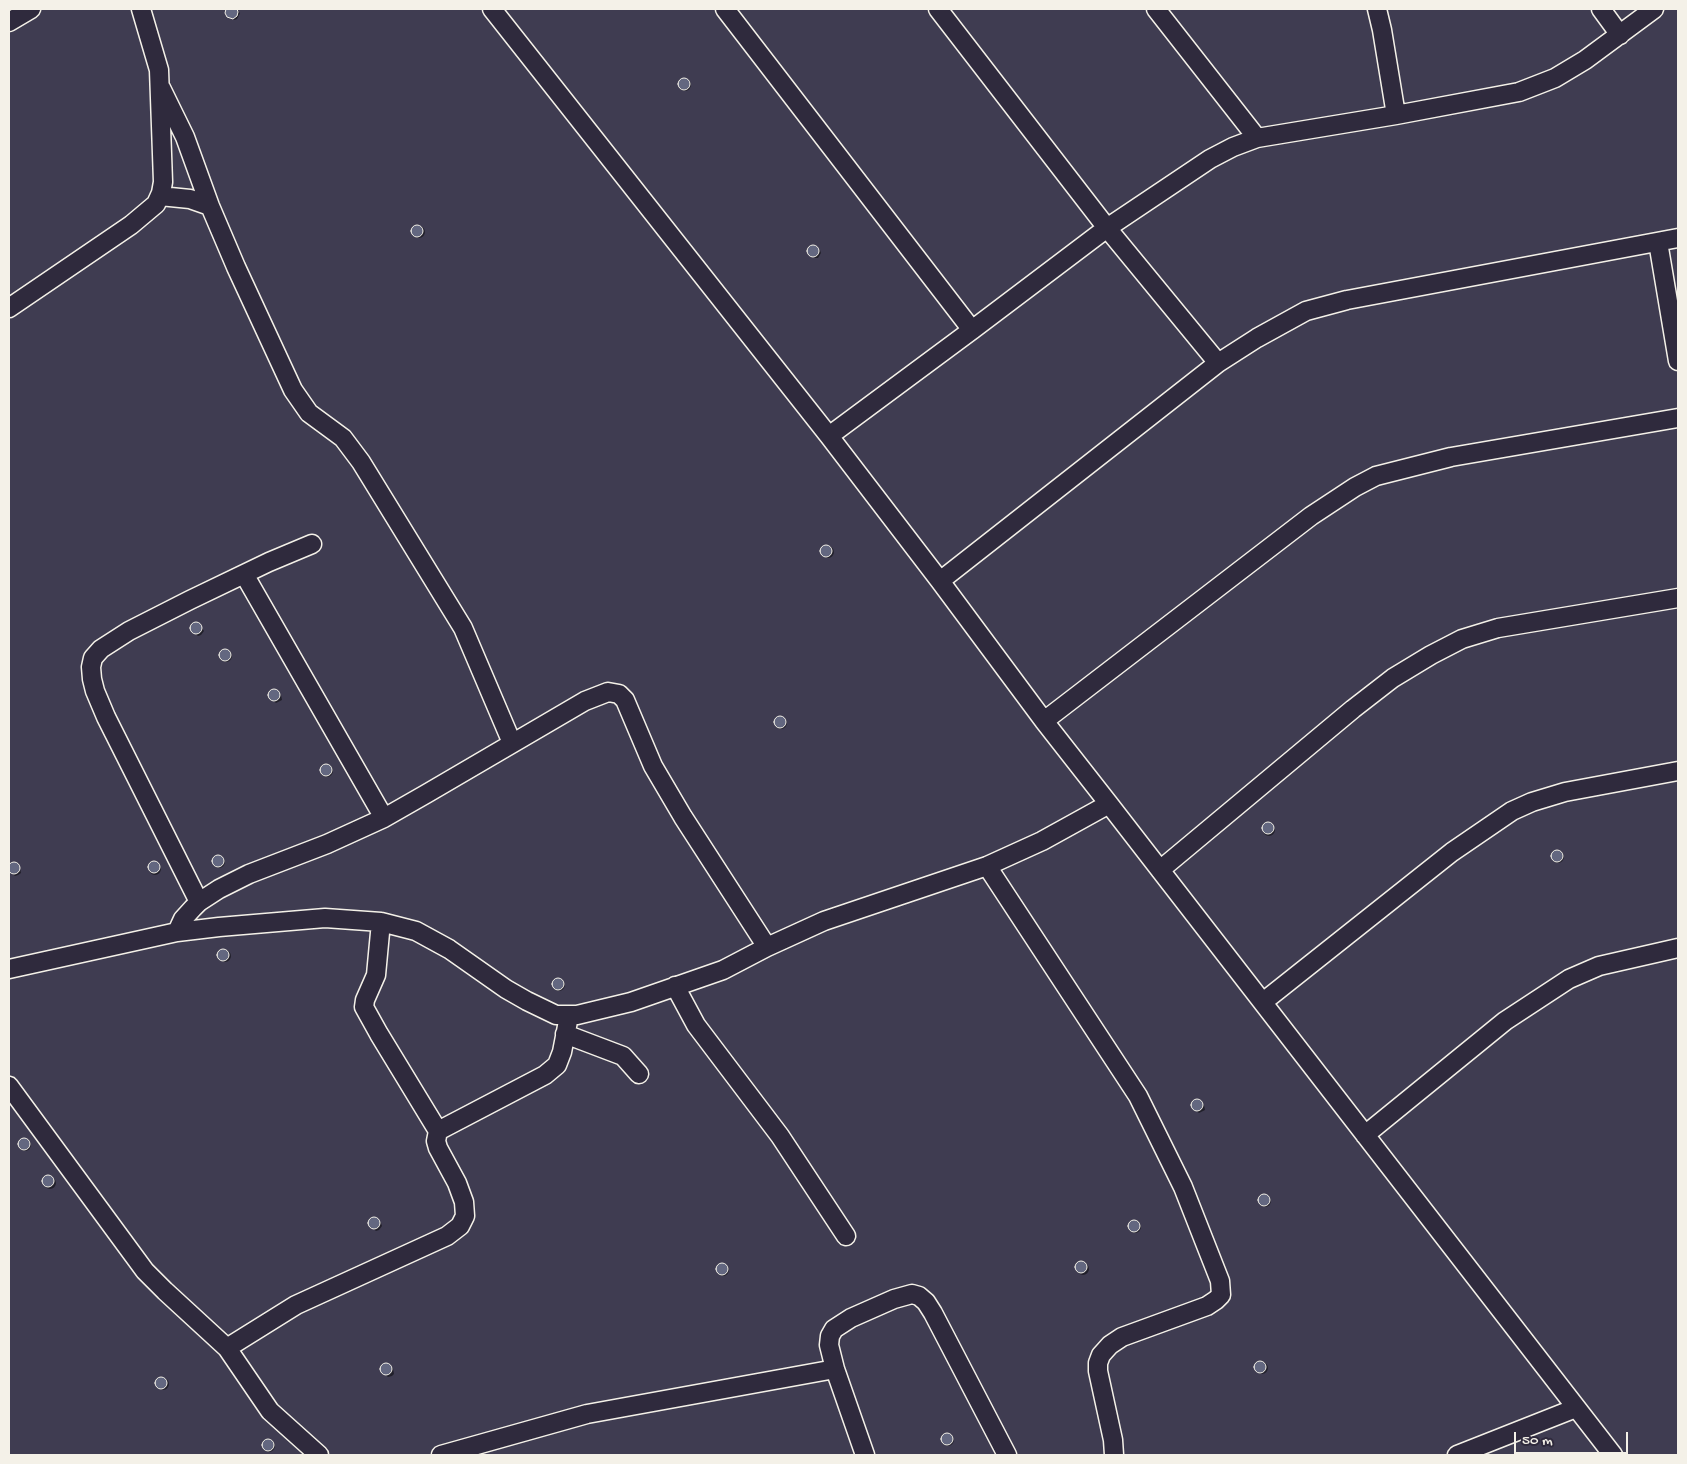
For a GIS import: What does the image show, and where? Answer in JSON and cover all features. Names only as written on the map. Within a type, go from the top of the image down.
[{"type":"street","points":[[9,22],[31,9]]},
{"type":"street","points":[[9,308],[131,225],[156,204],[160,196],[162,182],[161,88],[159,70],[141,9]]},
{"type":"street","points":[[492,9],[829,436],[1044,721],[1613,1455]]},
{"type":"street","points":[[725,9],[972,330]]},
{"type":"street","points":[[938,9],[1107,228],[1218,364]]},
{"type":"street","points":[[1156,9],[1257,138]]},
{"type":"street","points":[[1377,9],[1396,115]]},
{"type":"street","points":[[1601,9],[1620,35]]},
{"type":"street","points":[[829,436],[1107,228],[1210,159],[1233,147],[1257,138],[1519,92],[1555,78],[1585,60],[1654,9]]},
{"type":"street","points":[[161,88],[185,137],[210,206],[236,267],[293,390],[309,412],[342,438],[362,462],[463,628],[512,743]]},
{"type":"street","points":[[160,196],[190,199],[210,206]]},
{"type":"street","points":[[940,581],[1218,364],[1257,338],[1306,311],[1347,300],[1678,238]]},
{"type":"street","points":[[1658,242],[1678,361]]},
{"type":"street","points":[[1044,721],[1312,516],[1355,487],[1376,476],[1452,457],[1678,418]]},
{"type":"street","points":[[200,902],[106,717],[95,691],[91,668],[93,658],[101,649],[129,632],[244,574],[292,551],[312,544]]},
{"type":"street","points":[[244,574],[384,818]]},
{"type":"street","points":[[1160,870],[1353,709],[1393,678],[1431,655],[1462,640],[1498,628],[1678,598]]},
{"type":"street","points":[[177,932],[183,919],[200,902],[219,889],[249,874],[327,844],[384,818],[585,701],[601,693],[608,692],[619,694],[625,700],[634,725],[658,774],[767,947]]},
{"type":"street","points":[[1263,1002],[1452,852],[1512,811],[1532,802],[1566,792],[1678,771]]},
{"type":"street","points":[[9,969],[177,932],[325,918],[381,922],[416,931],[448,949],[506,989],[556,1015],[577,1015],[631,1002],[723,970],[824,921],[987,866],[1042,841],[1109,804]]},
{"type":"street","points":[[987,866],[1138,1096],[1183,1187],[1220,1281],[1221,1295],[1212,1303],[1192,1313],[1122,1337],[1110,1345],[1101,1355],[1098,1371],[1113,1440],[1114,1455]]},
{"type":"street","points":[[227,1348],[296,1305],[447,1236],[460,1226],[465,1216],[464,1202],[457,1183],[436,1142],[438,1131],[364,1007],[365,1000],[376,975],[381,922]]},
{"type":"street","points":[[1365,1135],[1505,1021],[1569,980],[1599,966],[1678,948]]},
{"type":"street","points":[[675,986],[696,1025],[780,1136],[846,1236]]},
{"type":"street","points":[[438,1131],[545,1075],[557,1065],[562,1052],[569,1016]]},
{"type":"street","points":[[565,1034],[623,1056],[639,1074]]},
{"type":"street","points":[[9,1086],[145,1271],[165,1292],[227,1348],[270,1411],[319,1455]]},
{"type":"street","points":[[865,1455],[835,1369],[829,1345],[830,1336],[834,1329],[851,1318],[894,1299],[912,1294],[919,1296],[926,1302],[1007,1455]]},
{"type":"street","points":[[441,1455],[587,1414],[835,1369]]},
{"type":"street","points":[[1457,1455],[1576,1408]]},
{"type":"building","points":[[226,9],[237,9],[237,16],[233,19],[227,17]]},
{"type":"building","points":[[686,78],[689,79],[689,89],[682,90],[679,89],[678,82],[679,79]]},
{"type":"building","points":[[419,225],[422,226],[422,236],[415,237],[412,236],[411,229],[412,226]]},
{"type":"building","points":[[815,245],[818,246],[818,256],[811,257],[808,256],[807,249],[808,246]]},
{"type":"building","points":[[828,545],[831,546],[831,556],[824,557],[821,556],[820,549],[821,546]]},
{"type":"building","points":[[198,622],[201,623],[201,633],[194,634],[191,633],[190,626],[191,623]]},
{"type":"building","points":[[227,649],[230,650],[230,660],[223,661],[220,660],[219,653],[220,650]]},
{"type":"building","points":[[276,689],[279,690],[279,700],[272,701],[269,700],[268,693],[269,690]]},
{"type":"building","points":[[782,716],[785,717],[785,727],[778,728],[775,727],[774,720],[775,717]]},
{"type":"building","points":[[328,764],[331,765],[331,775],[324,776],[321,775],[320,768],[321,765]]},
{"type":"building","points":[[1270,822],[1273,823],[1273,833],[1266,834],[1263,833],[1262,826],[1263,823]]},
{"type":"building","points":[[1559,850],[1562,851],[1562,861],[1555,862],[1552,861],[1551,854],[1552,851]]},
{"type":"building","points":[[220,855],[223,856],[223,866],[216,867],[213,866],[212,859],[213,856]]},
{"type":"building","points":[[156,861],[159,862],[159,872],[152,873],[149,872],[148,865],[149,862]]},
{"type":"building","points":[[12,862],[16,862],[20,868],[16,874],[12,874],[8,870],[8,866]]},
{"type":"building","points":[[225,949],[228,950],[228,960],[221,961],[218,960],[217,953],[218,950]]},
{"type":"building","points":[[560,978],[563,979],[563,989],[556,990],[553,989],[552,982],[553,979]]},
{"type":"building","points":[[1199,1099],[1202,1100],[1202,1110],[1195,1111],[1192,1110],[1191,1103],[1192,1100]]},
{"type":"building","points":[[26,1138],[29,1139],[29,1149],[22,1150],[19,1149],[18,1142],[19,1139]]},
{"type":"building","points":[[50,1175],[53,1176],[53,1186],[46,1187],[43,1186],[42,1179],[43,1176]]},
{"type":"building","points":[[1266,1194],[1269,1195],[1269,1205],[1262,1206],[1259,1205],[1258,1198],[1259,1195]]},
{"type":"building","points":[[376,1217],[379,1218],[379,1228],[372,1229],[369,1228],[368,1221],[369,1218]]},
{"type":"building","points":[[1136,1220],[1139,1221],[1139,1231],[1132,1232],[1129,1231],[1128,1224],[1129,1221]]},
{"type":"building","points":[[1083,1261],[1086,1262],[1086,1272],[1079,1273],[1076,1272],[1075,1265],[1076,1262]]},
{"type":"building","points":[[724,1263],[727,1264],[727,1274],[720,1275],[717,1274],[716,1267],[717,1264]]},
{"type":"building","points":[[1262,1361],[1265,1362],[1265,1372],[1258,1373],[1255,1372],[1254,1365],[1255,1362]]},
{"type":"building","points":[[388,1363],[391,1364],[391,1374],[384,1375],[381,1374],[380,1367],[381,1364]]},
{"type":"building","points":[[163,1377],[166,1378],[166,1388],[159,1389],[156,1388],[155,1381],[156,1378]]},
{"type":"building","points":[[949,1433],[952,1434],[952,1444],[945,1445],[942,1444],[941,1437],[942,1434]]},
{"type":"building","points":[[270,1439],[273,1440],[273,1450],[266,1451],[263,1450],[262,1443],[263,1440]]}]
